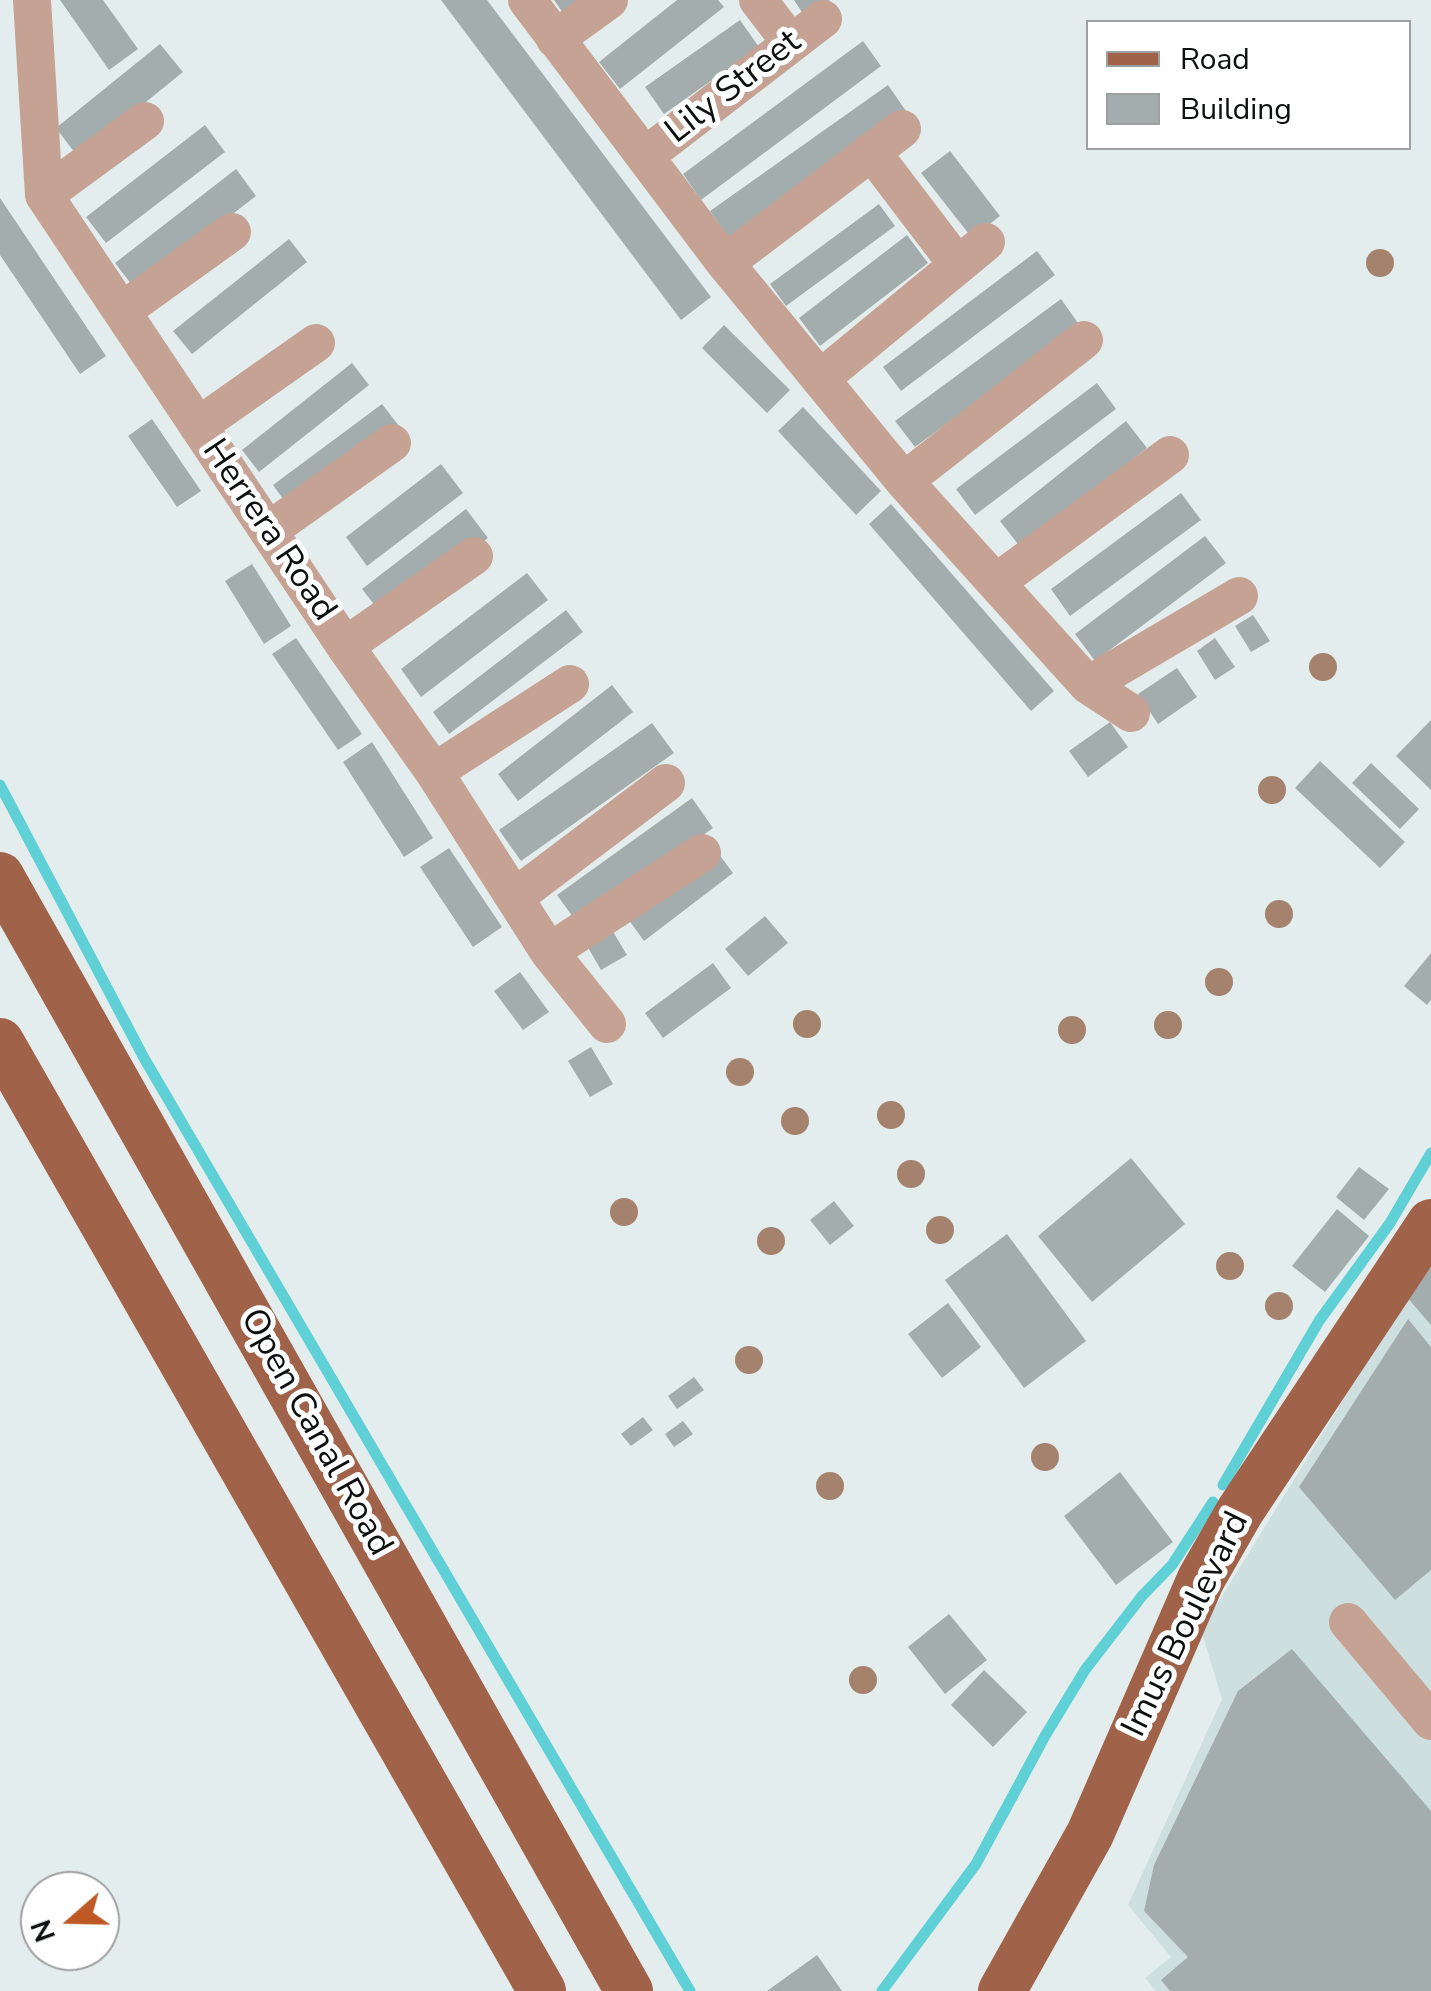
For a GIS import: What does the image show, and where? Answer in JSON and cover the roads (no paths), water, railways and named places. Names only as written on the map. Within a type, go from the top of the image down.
[{"type":"main road","name":"Open Canal Road","points":[[0,876],[629,1991]]},
{"type":"main road","points":[[0,1042],[542,1991]]},
{"type":"main road","name":"Imus Boulevard","points":[[1002,1991],[1090,1834],[1201,1579],[1240,1511],[1431,1223]]},
{"type":"street","points":[[32,0],[44,195]]},
{"type":"street","points":[[527,0],[725,263],[904,482],[998,581],[1088,685],[1131,713]]},
{"type":"street","points":[[555,39],[610,0]]},
{"type":"street","points":[[758,0],[791,43]]},
{"type":"street","name":"Lily Street","points":[[645,156],[824,19]]},
{"type":"street","points":[[44,195],[145,121]]},
{"type":"street","points":[[725,263],[902,129]]},
{"type":"street","points":[[820,378],[972,253],[872,151]]},
{"type":"street","name":"Herrera Road","points":[[44,195],[344,646],[434,772],[549,952],[607,1024]]},
{"type":"street","points":[[122,311],[232,232]]},
{"type":"street","points":[[904,482],[1084,340]]},
{"type":"street","points":[[198,426],[316,342]]},
{"type":"street","points":[[268,530],[392,443]]},
{"type":"street","points":[[998,581],[1170,455]]},
{"type":"street","points":[[344,646],[474,556]]},
{"type":"street","points":[[1088,685],[1239,596]]},
{"type":"street","points":[[434,772],[570,684]]},
{"type":"street","points":[[515,896],[666,783]]},
{"type":"street","points":[[549,952],[702,853]]},
{"type":"street","points":[[1348,1622],[1431,1721]]},
{"type":"waterway","points":[[0,785],[144,1058],[690,1991]]},
{"type":"waterway","points":[[1223,1485],[1319,1321],[1390,1223],[1431,1153]]},
{"type":"waterway","points":[[882,1991],[976,1864],[1085,1670],[1142,1596],[1172,1565],[1213,1502]]}]
